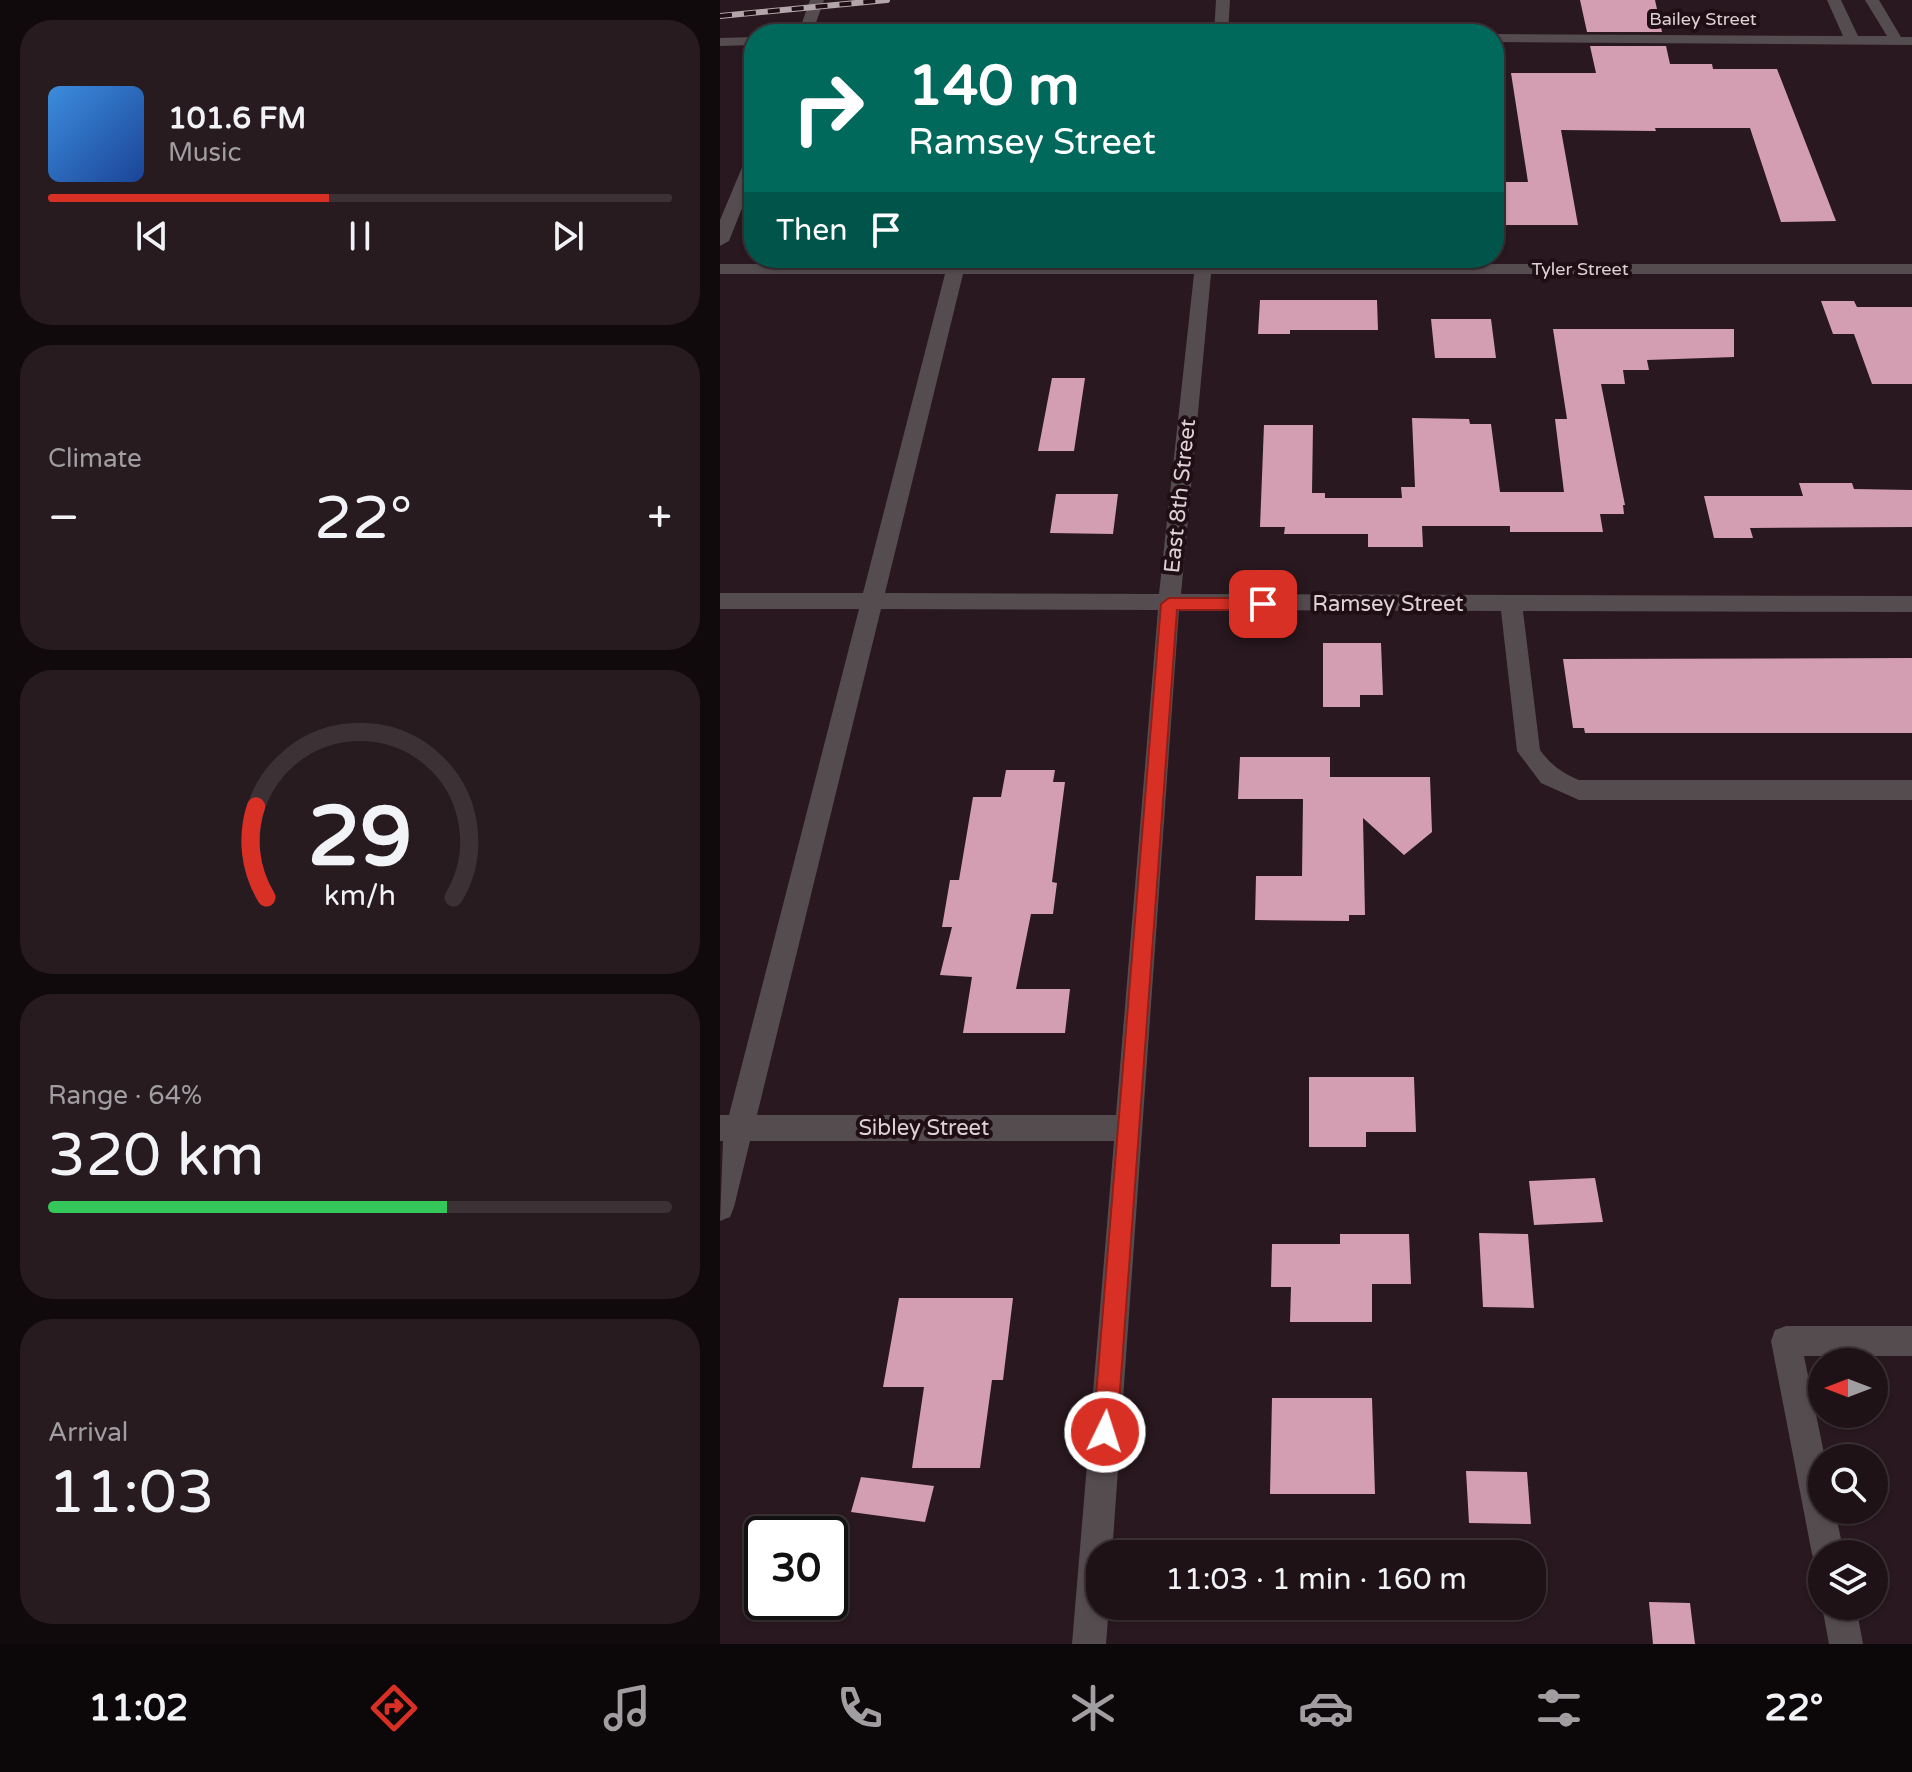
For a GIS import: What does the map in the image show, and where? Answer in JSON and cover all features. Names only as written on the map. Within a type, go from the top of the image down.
[{"type":"street","points":[[809,24],[817,0]]},
{"type":"street","points":[[1222,24],[1223,0]]},
{"type":"street","points":[[1834,0],[1852,40]]},
{"type":"street","points":[[1872,0],[1896,40]]},
{"type":"street","name":"Bailey Street","points":[[1504,38],[1912,41]]},
{"type":"street","points":[[720,42],[744,41]]},
{"type":"street","points":[[720,241],[744,182]]},
{"type":"street","name":"Tyler Street","points":[[1504,266],[1912,269]]},
{"type":"street","name":"Tyler Street","points":[[720,269],[760,268]]},
{"type":"street","points":[[720,1207],[730,1128],[956,268]]},
{"type":"street","name":"East 8th Street","points":[[1089,1644],[1169,604],[1203,268]]},
{"type":"street","name":"Ramsey Street","points":[[720,601],[1912,604]]},
{"type":"street","points":[[1511,604],[1529,751],[1539,769],[1555,783],[1579,790],[1912,790]]},
{"type":"street","name":"Sibley Street","points":[[730,1128],[1128,1128]]},
{"type":"street","points":[[1825,1540],[1786,1341],[1912,1341]]},
{"type":"street","points":[[1842,1620],[1846,1644]]},
{"type":"building","points":[[1580,0],[1655,0],[1662,32],[1587,32]]},
{"type":"building","points":[[1590,46],[1666,46],[1670,64],[1712,64],[1713,69],[1777,69],[1836,221],[1781,222],[1750,128],[1655,128],[1656,131],[1561,130],[1578,225],[1504,225],[1504,182],[1528,182],[1511,73],[1596,73]]},
{"type":"building","points":[[1260,300],[1377,300],[1378,330],[1290,330],[1290,334],[1258,334]]},
{"type":"building","points":[[1821,301],[1854,301],[1857,307],[1912,307],[1912,384],[1872,384],[1854,334],[1833,334]]},
{"type":"building","points":[[1431,319],[1491,319],[1496,358],[1435,358]]},
{"type":"building","points":[[1553,329],[1734,329],[1734,357],[1647,360],[1649,370],[1623,370],[1625,384],[1601,384],[1625,505],[1624,514],[1600,514],[1603,532],[1510,532],[1510,526],[1422,526],[1423,547],[1368,547],[1368,534],[1284,534],[1285,527],[1260,527],[1264,425],[1313,425],[1312,493],[1325,493],[1325,498],[1402,498],[1401,487],[1415,487],[1412,418],[1469,419],[1470,424],[1491,424],[1500,492],[1564,492],[1555,419],[1567,419]]},
{"type":"building","points":[[1052,378],[1085,378],[1074,451],[1038,451]]},
{"type":"building","points":[[1799,483],[1852,483],[1854,489],[1912,490],[1912,527],[1750,528],[1753,538],[1714,538],[1704,496],[1803,496]]},
{"type":"building","points":[[1056,494],[1118,494],[1113,534],[1050,533]]},
{"type":"building","points":[[1323,643],[1381,643],[1383,695],[1360,695],[1360,707],[1323,707]]},
{"type":"building","points":[[1912,658],[1912,733],[1585,733],[1584,728],[1573,728],[1563,659]]},
{"type":"building","points":[[1240,757],[1330,757],[1330,777],[1430,777],[1432,832],[1404,855],[1363,818],[1365,915],[1349,915],[1349,921],[1255,920],[1256,876],[1302,876],[1303,799],[1238,799]]},
{"type":"building","points":[[1006,770],[1055,770],[1053,782],[1065,782],[1052,882],[1057,883],[1053,914],[1031,914],[1016,989],[1070,989],[1065,1033],[963,1033],[972,977],[940,975],[952,927],[942,927],[950,880],[959,880],[973,797],[1001,797]]},
{"type":"building","points":[[1309,1077],[1414,1077],[1416,1132],[1366,1132],[1366,1147],[1309,1147]]},
{"type":"building","points":[[1595,1178],[1603,1222],[1534,1225],[1529,1181]]},
{"type":"building","points":[[1479,1233],[1528,1234],[1534,1308],[1483,1307]]},
{"type":"building","points":[[1340,1234],[1409,1234],[1411,1284],[1372,1284],[1372,1322],[1290,1322],[1291,1287],[1271,1287],[1272,1244],[1340,1244]]},
{"type":"building","points":[[899,1298],[1013,1298],[1003,1380],[992,1380],[980,1468],[912,1468],[924,1387],[883,1387]]},
{"type":"building","points":[[1272,1398],[1372,1398],[1375,1494],[1270,1494]]},
{"type":"building","points":[[1466,1471],[1527,1472],[1531,1524],[1469,1523]]},
{"type":"building","points":[[861,1477],[934,1486],[925,1522],[851,1512]]},
{"type":"building","points":[[1649,1602],[1690,1603],[1695,1644],[1653,1644]]},
{"type":"railway","points":[[720,16],[887,0]]},
{"type":"route","points":[[1105,1432],[1169,604],[1263,604]]}]
